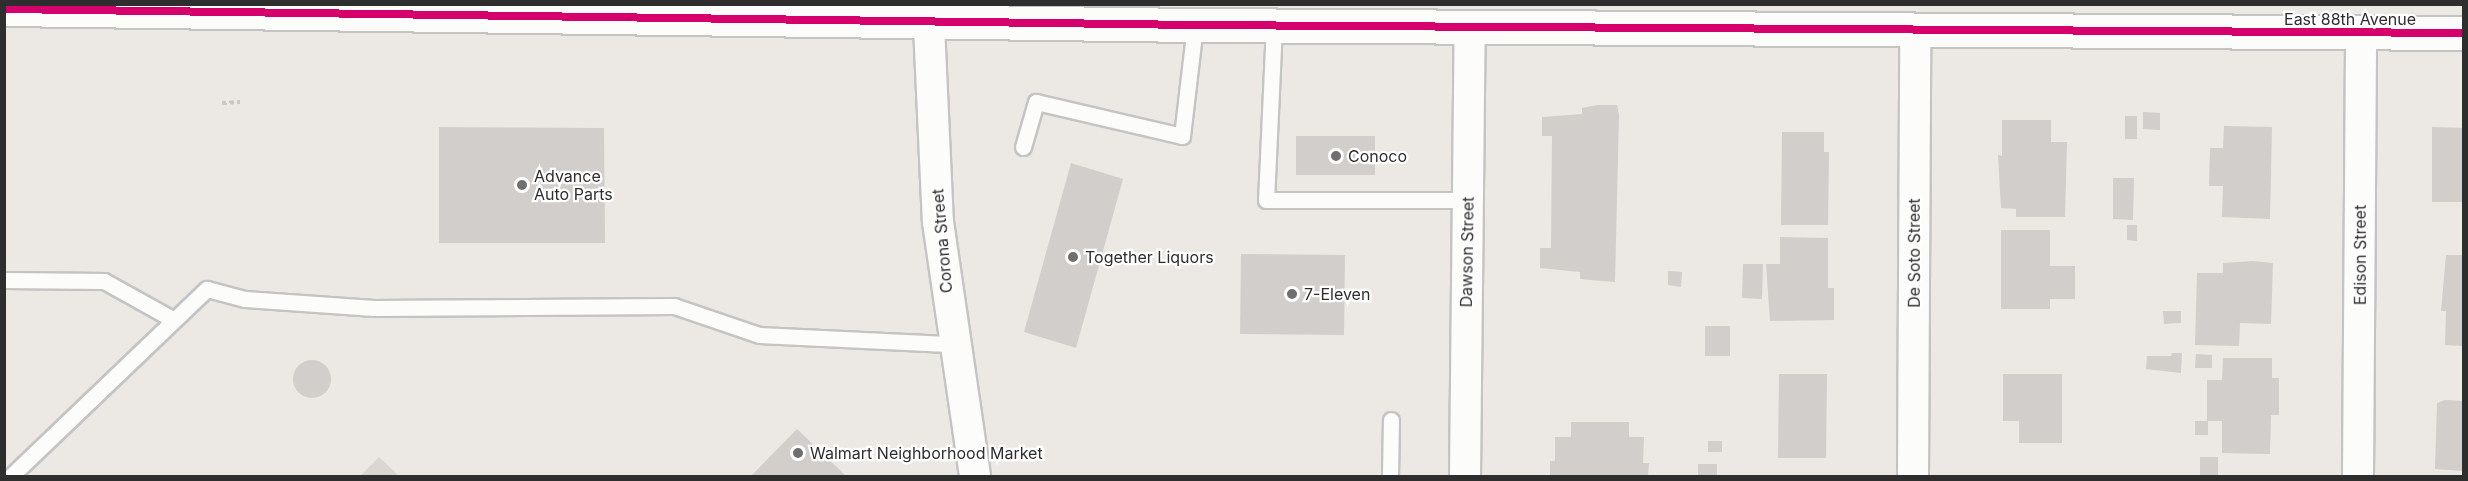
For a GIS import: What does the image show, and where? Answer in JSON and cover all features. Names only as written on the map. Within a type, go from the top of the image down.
[{"type":"main road","name":"East 88th Avenue","points":[[4,9],[928,13],[1195,25],[2463,33]]},
{"type":"street","name":"Corona Street","points":[[928,13],[938,222],[953,344],[975,477]]},
{"type":"street","name":"Dawson Street","points":[[1465,477],[1470,27]]},
{"type":"street","name":"De Soto Street","points":[[1913,477],[1915,30]]},
{"type":"street","name":"Edison Street","points":[[2358,477],[2361,33]]},
{"type":"lane","points":[[1023,147],[1036,102],[1182,136],[1195,25]]},
{"type":"lane","points":[[1274,25],[1266,200],[1468,200]]},
{"type":"lane","points":[[4,280],[104,280],[174,320]]},
{"type":"lane","points":[[10,477],[207,289],[245,299],[374,308],[674,306],[759,335],[953,344]]},
{"type":"lane","points":[[1390,477],[1391,420]]},
{"type":"path","points":[[222,103],[240,102]]},
{"type":"shaded area","points":[[379,457],[399,476],[360,476]]},
{"type":"building","points":[[1617,105],[1619,115],[1615,282],[1580,279],[1580,272],[1540,268],[1540,248],[1551,248],[1552,136],[1542,136],[1542,117],[1582,114],[1582,108]]},
{"type":"building","points":[[2143,112],[2160,113],[2160,130],[2143,129]]},
{"type":"building","points":[[2125,116],[2137,116],[2137,139],[2125,139]]},
{"type":"building","points":[[2002,120],[2051,120],[2051,142],[2067,142],[2065,217],[2016,217],[2016,209],[2001,208],[1998,155],[2002,156]]},
{"type":"building","points":[[2224,126],[2272,127],[2270,219],[2222,217],[2223,186],[2209,186],[2210,148],[2223,148]]},
{"type":"building","name":"Advance Auto Parts","points":[[439,127],[604,128],[605,243],[439,243]]},
{"type":"building","points":[[2432,127],[2464,128],[2464,202],[2432,202]]},
{"type":"building","points":[[1782,132],[1824,132],[1824,152],[1829,152],[1828,225],[1781,225]]},
{"type":"building","name":"Conoco","points":[[1296,136],[1375,136],[1375,175],[1296,175]]},
{"type":"building","points":[[1071,163],[1123,179],[1076,348],[1024,332]]},
{"type":"building","points":[[2113,178],[2134,178],[2133,220],[2113,219]]},
{"type":"building","points":[[2127,225],[2137,225],[2137,241],[2127,240]]},
{"type":"building","points":[[2001,230],[2050,230],[2050,266],[2075,266],[2075,299],[2050,299],[2050,309],[2001,309]]},
{"type":"building","points":[[1780,237],[1828,238],[1828,288],[1834,288],[1834,320],[1770,321],[1766,264],[1780,264]]},
{"type":"building","name":"7-Eleven","points":[[1241,254],[1345,255],[1344,335],[1240,334]]},
{"type":"building","points":[[2446,255],[2464,255],[2464,346],[2445,345],[2446,311],[2441,311]]},
{"type":"building","points":[[2253,261],[2273,263],[2271,324],[2240,323],[2239,346],[2195,345],[2197,273],[2223,273],[2223,263]]},
{"type":"building","points":[[1743,264],[1763,264],[1762,299],[1742,298]]},
{"type":"building","points":[[1668,271],[1682,272],[1681,287],[1668,285]]},
{"type":"building","points":[[2163,311],[2181,311],[2181,323],[2164,324]]},
{"type":"building","points":[[1705,326],[1730,326],[1730,356],[1705,356]]},
{"type":"building","points":[[2172,353],[2182,353],[2181,373],[2146,369],[2147,356],[2171,356]]},
{"type":"building","points":[[2196,354],[2212,355],[2212,368],[2195,368]]},
{"type":"building","points":[[2223,358],[2272,358],[2272,378],[2279,378],[2279,415],[2271,415],[2270,454],[2222,453],[2222,421],[2208,421],[2208,435],[2195,435],[2195,421],[2207,421],[2207,380],[2222,380]]},
{"type":"building","points":[[312,360],[325,366],[331,379],[325,392],[312,398],[299,392],[293,379],[299,366]]},
{"type":"building","points":[[1779,374],[1827,374],[1826,458],[1778,458]]},
{"type":"building","points":[[2003,374],[2062,374],[2062,443],[2019,443],[2019,421],[2003,421]]},
{"type":"building","points":[[2445,400],[2464,401],[2464,471],[2435,469],[2437,403]]},
{"type":"building","points":[[1571,422],[1629,422],[1629,437],[1644,437],[1643,463],[1649,463],[1648,476],[1550,476],[1550,461],[1555,461],[1555,437],[1571,437]]},
{"type":"building","name":"Walmart Neighborhood Market","points":[[797,429],[846,476],[751,476]]},
{"type":"building","points":[[1708,441],[1722,441],[1722,452],[1708,452]]},
{"type":"building","points":[[2200,457],[2218,457],[2218,476],[2200,476]]},
{"type":"building","points":[[1698,464],[1717,464],[1717,476],[1698,476]]},
{"type":"cycle path","points":[[4,9],[1195,25],[2464,33]]},
{"type":"place","name":"Conoco","points":[[1336,156]]},
{"type":"place","name":"Advance Auto Parts","points":[[522,185]]},
{"type":"place","name":"Together Liquors","points":[[1073,257]]},
{"type":"place","name":"7-Eleven","points":[[1292,294]]},
{"type":"place","name":"Walmart Neighborhood Market","points":[[798,453]]}]
